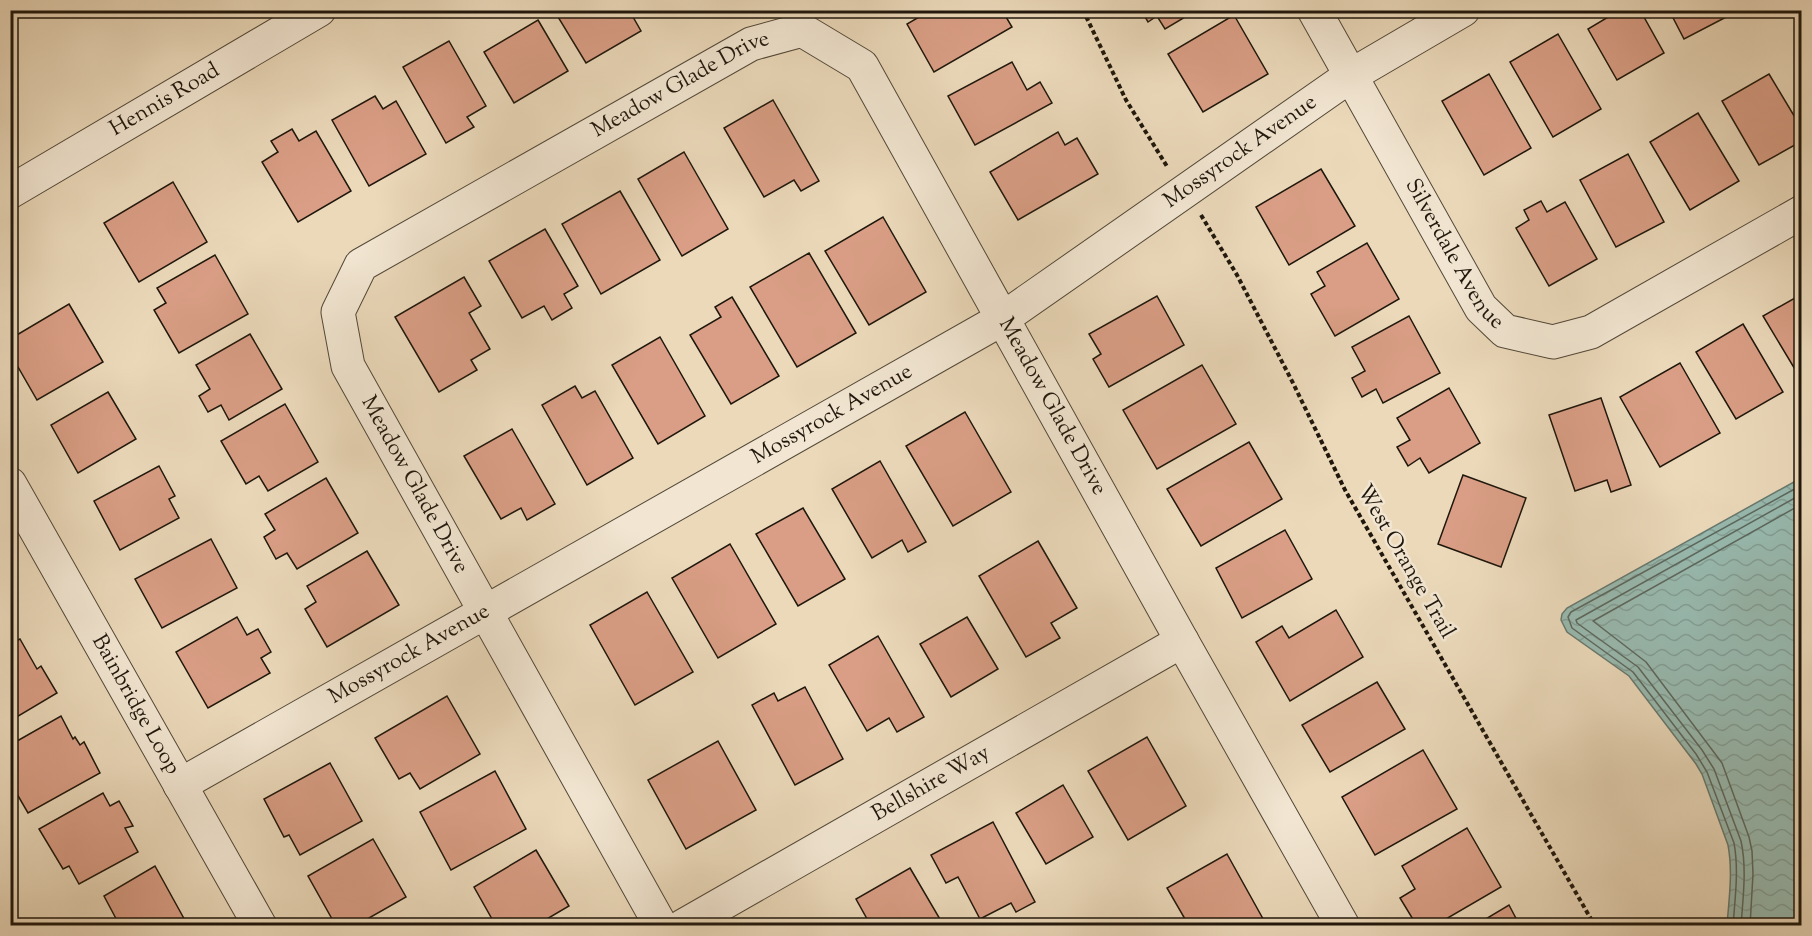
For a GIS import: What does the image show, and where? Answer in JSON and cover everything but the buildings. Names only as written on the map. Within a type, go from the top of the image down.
[{"type":"street","name":"Hennis Road","points":[[10,192],[319,10]]},
{"type":"street","name":"Silverdale Avenue","points":[[1314,10],[1481,308],[1505,331],[1553,342],[1591,332],[1802,212]]},
{"type":"street","name":"Mossyrock Avenue","points":[[180,785],[1002,319],[1350,76],[1463,10]]},
{"type":"street","name":"Meadow Glade Drive","points":[[661,926],[348,366],[338,312],[361,265],[730,55],[751,44],[802,30],[862,66],[1343,926]]},
{"type":"street","name":"Bainbridge Loop","points":[[10,484],[260,926]]},
{"type":"street","name":"Bellshire Way","points":[[683,926],[1182,641]]},
{"type":"path","points":[[1083,10],[1125,100],[1174,177]]},
{"type":"path","name":"West Orange Trail","points":[[1197,209],[1237,275],[1345,490],[1595,926]]},
{"type":"water","points":[[1801,478],[1801,925],[1727,925],[1730,895],[1728,845],[1702,774],[1629,676],[1567,632],[1561,620],[1567,608]]}]
